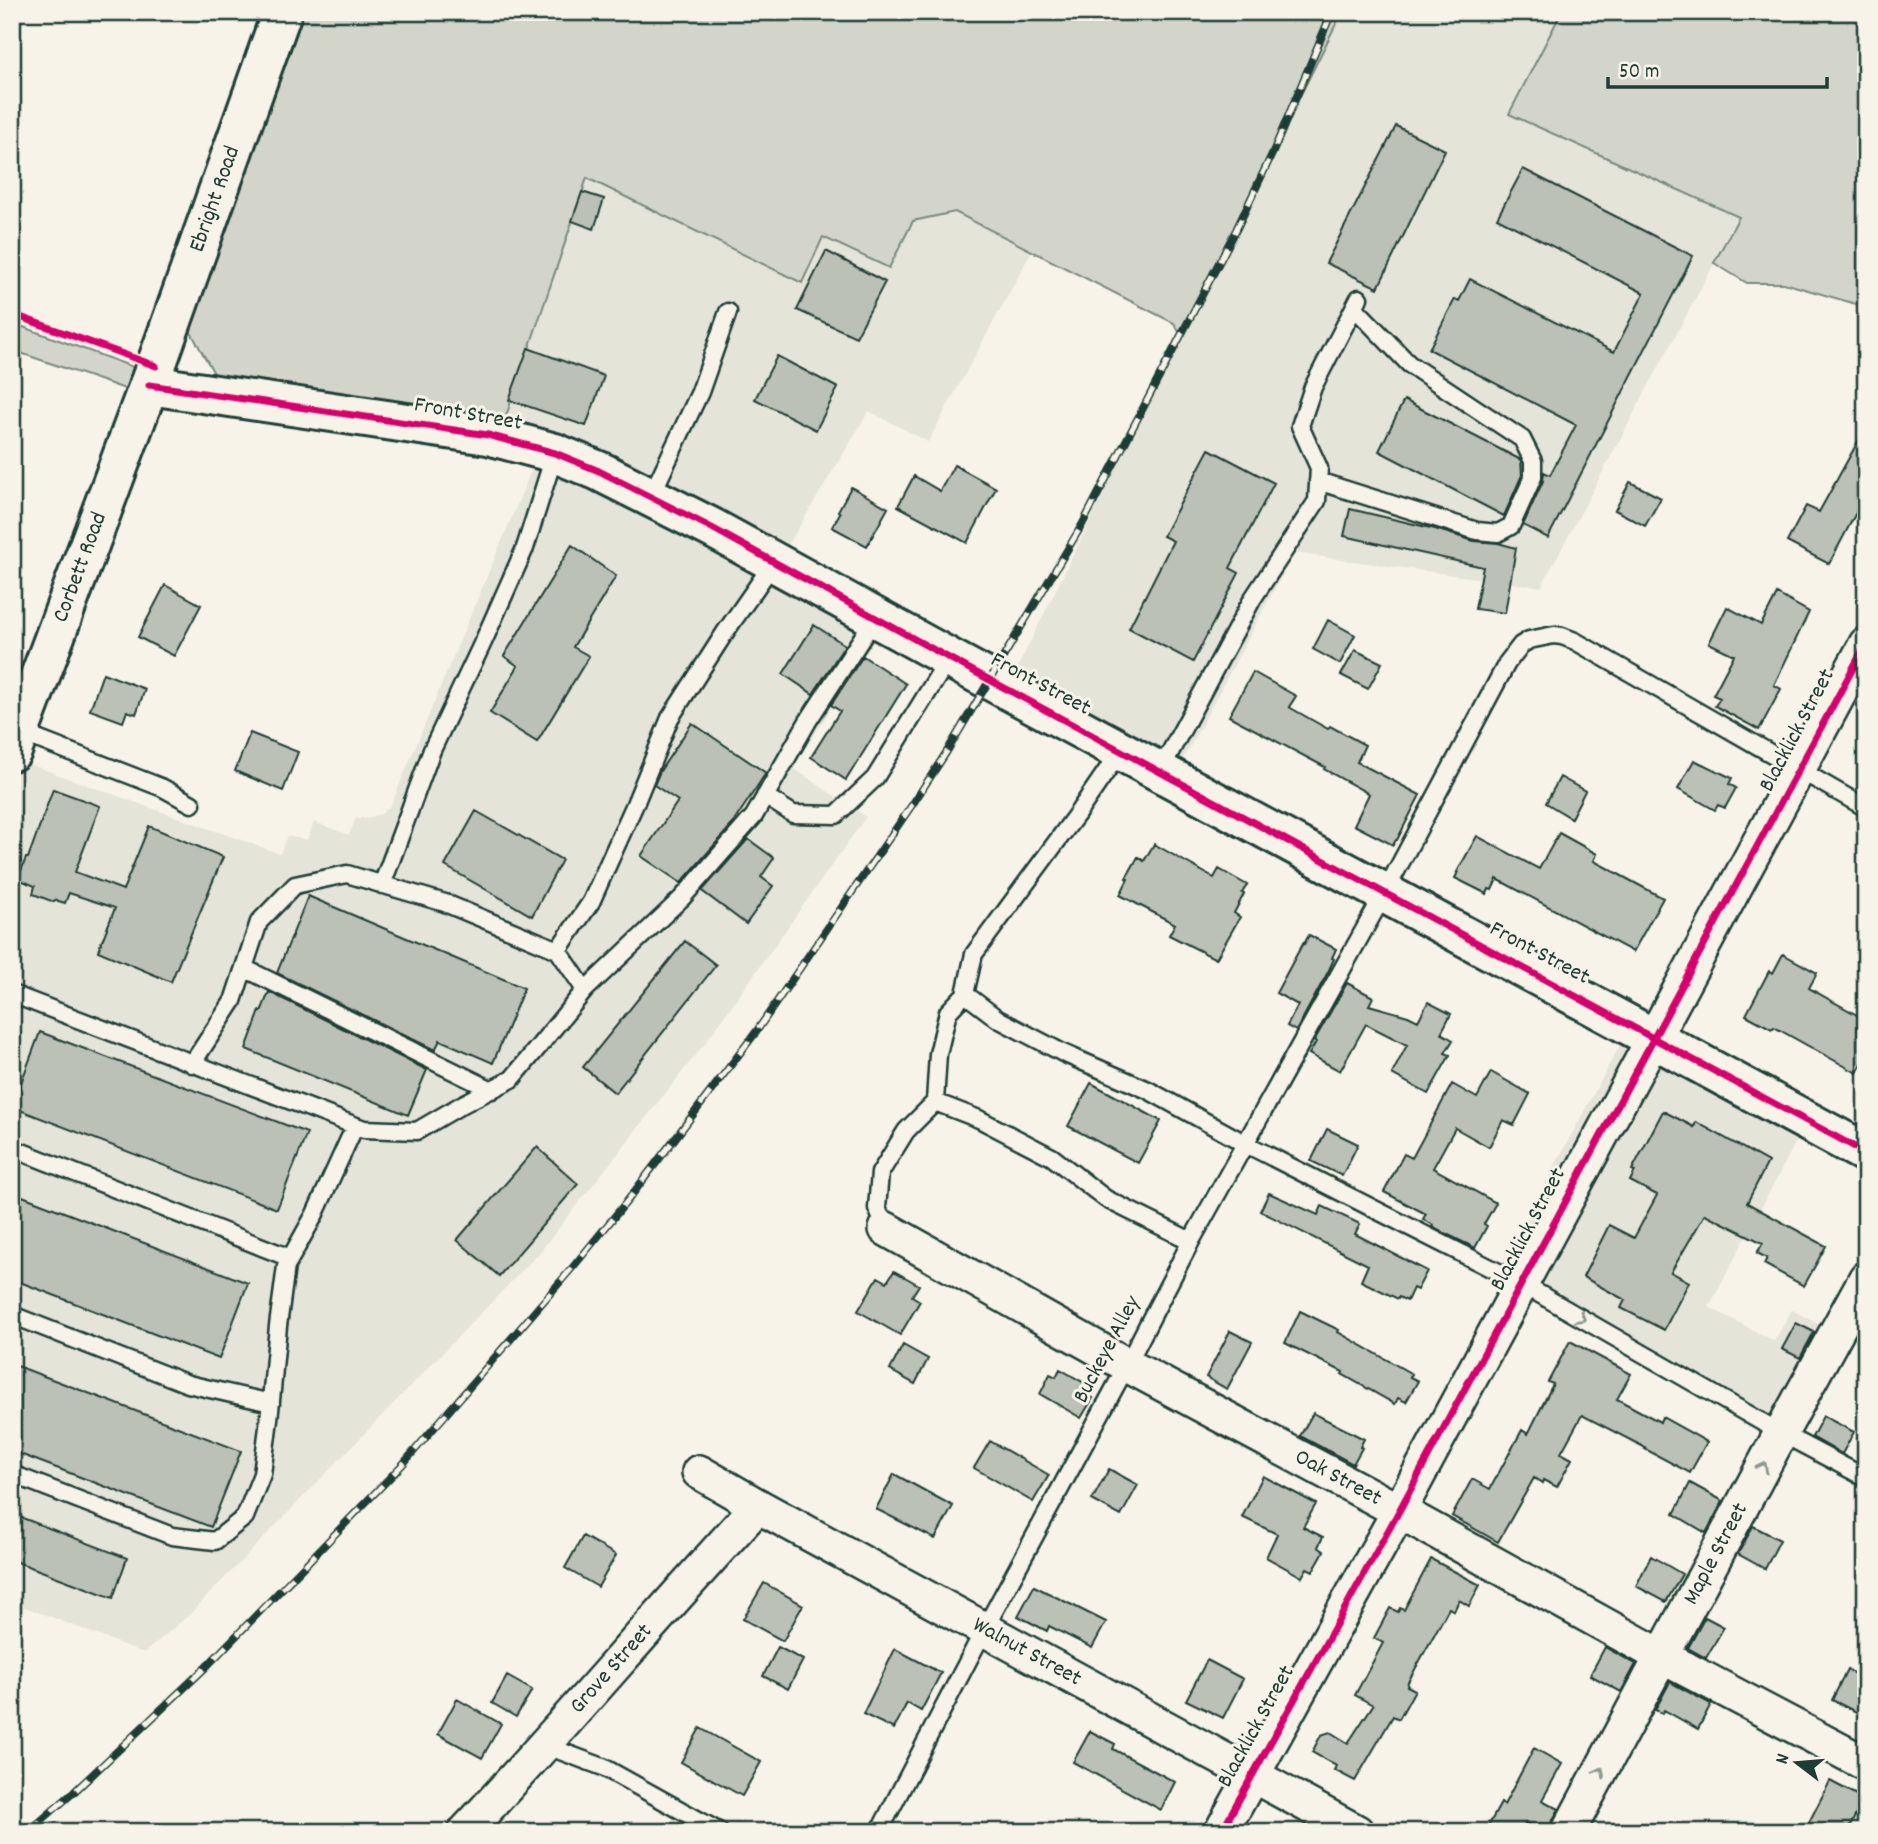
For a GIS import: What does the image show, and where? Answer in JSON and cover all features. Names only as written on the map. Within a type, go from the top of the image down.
[{"type":"street","name":"Ebright Road","points":[[149,385],[282,12]]},
{"type":"street","name":"Front Street","points":[[149,385],[488,435],[555,453],[599,471],[774,562],[1866,1153]]},
{"type":"street","name":"Corbett Road","points":[[16,741],[149,385]]},
{"type":"street","name":"Blacklick Street","points":[[1221,1832],[1399,1511],[1866,644]]},
{"type":"street","name":"Oak Street","points":[[887,1229],[1127,1365],[1661,1656],[1866,1764]]},
{"type":"street","name":"Maple Street","points":[[1567,1832],[1866,1278]]},
{"type":"street","name":"Walnut Street","points":[[699,1472],[1357,1832]]},
{"type":"street","name":"Grove Street","points":[[465,1832],[758,1506]]},
{"type":"lane","points":[[1160,771],[1253,598],[1317,501],[1318,481],[1319,468],[1300,426],[1313,387],[1357,303],[1409,364],[1522,439],[1533,461],[1533,477],[1511,526],[1498,533],[1477,531],[1318,481]]},
{"type":"lane","points":[[651,496],[700,392],[728,312]]},
{"type":"lane","points":[[383,884],[432,750],[525,548],[555,453]]},
{"type":"lane","points":[[558,950],[591,902],[670,718],[774,562]]},
{"type":"lane","points":[[12,993],[355,1126],[364,1129],[417,1131],[512,1079],[586,990],[682,898],[754,816],[808,721],[875,618]]},
{"type":"lane","name":"Buckeye Alley","points":[[879,1832],[1191,1241],[1384,894],[1507,663],[1521,645],[1529,640],[1554,635],[1574,641],[1866,808]]},
{"type":"lane","points":[[765,796],[793,814],[836,815],[875,778],[948,658]]},
{"type":"lane","points":[[16,741],[163,788],[192,804]]},
{"type":"lane","points":[[887,1229],[877,1208],[880,1173],[906,1131],[935,1102],[938,1054],[948,1012],[965,994],[974,954],[1121,750]]},
{"type":"lane","points":[[192,1064],[233,1002],[259,922],[295,884],[347,874],[445,903],[558,950],[586,990]]},
{"type":"lane","points":[[244,968],[492,1090]]},
{"type":"lane","points":[[965,994],[998,1019],[1063,1053],[1148,1090],[1245,1144],[1522,1284],[1781,1433],[1866,1478]]},
{"type":"lane","points":[[935,1102],[979,1118],[1052,1157],[1106,1199],[1191,1241]]},
{"type":"lane","points":[[12,1474],[172,1536],[215,1541],[245,1517],[262,1474],[286,1266],[314,1216],[355,1126]]},
{"type":"lane","points":[[12,1148],[290,1258]]},
{"type":"lane","points":[[12,1315],[188,1384],[271,1404]]},
{"type":"lane","points":[[544,1745],[603,1767],[720,1832]]},
{"type":"shaded area","points":[[298,12],[797,12],[818,17],[829,12],[1342,12],[1181,335],[1174,323],[955,212],[913,221],[889,268],[823,237],[802,283],[587,178],[503,425],[220,384],[189,329]]},
{"type":"shaded area","points":[[1342,12],[1543,12],[1559,16],[1509,114],[1739,217],[1541,587],[1294,553],[1163,797],[998,707]]},
{"type":"shaded area","points":[[1543,12],[1866,12],[1866,307],[1784,283],[1747,283],[1714,263],[1739,217],[1509,114],[1559,17]]},
{"type":"shaded area","points":[[587,178],[802,283],[823,237],[955,212],[1032,251],[928,442],[869,411],[784,552],[503,425]]},
{"type":"shaded area","points":[[12,323],[136,368],[128,390],[12,350]]},
{"type":"shaded area","points":[[534,464],[585,481],[878,635],[793,768],[866,817],[706,1042],[539,1253],[189,1615],[144,1653],[12,1602],[12,772],[17,760],[280,854],[287,836],[307,840],[314,822],[349,835],[356,818],[381,814],[391,805]]},
{"type":"shaded area","points":[[1621,1043],[1797,1140],[1709,1307],[1774,1341],[1792,1310],[1843,1337],[1790,1444],[1495,1276]]},
{"type":"building","points":[[1396,126],[1445,150],[1378,288],[1326,263]]},
{"type":"building","points":[[1523,169],[1693,256],[1548,538],[1523,525],[1543,481],[1544,472],[1550,475],[1576,425],[1429,349],[1455,299],[1459,301],[1470,279],[1614,352],[1644,293],[1497,218]]},
{"type":"building","points":[[582,192],[604,199],[594,229],[572,221]]},
{"type":"building","points":[[826,251],[885,282],[856,337],[797,310]]},
{"type":"building","points":[[528,348],[604,376],[586,426],[509,400]]},
{"type":"building","points":[[777,356],[838,388],[816,430],[755,399]]},
{"type":"building","points":[[1404,400],[1521,460],[1522,475],[1504,516],[1379,451]]},
{"type":"building","points":[[1866,427],[1866,494],[1829,564],[1787,542],[1806,506],[1819,512]]},
{"type":"building","points":[[1209,449],[1274,483],[1230,568],[1239,573],[1193,662],[1129,628],[1173,541],[1163,536]]},
{"type":"building","points":[[954,465],[996,488],[967,543],[898,506],[914,476],[940,491]]},
{"type":"building","points":[[1630,482],[1661,498],[1645,526],[1615,510]]},
{"type":"building","points":[[851,487],[888,508],[867,546],[832,527]]},
{"type":"building","points":[[1350,509],[1474,541],[1516,548],[1505,613],[1475,609],[1483,567],[1344,536]]},
{"type":"building","points":[[572,545],[616,576],[573,647],[589,656],[537,742],[490,713],[518,666],[504,656]]},
{"type":"building","points":[[165,585],[201,605],[174,656],[138,637]]},
{"type":"building","points":[[1777,594],[1809,612],[1774,685],[1781,689],[1759,730],[1715,706],[1720,698],[1713,695],[1734,655],[1709,643],[1727,607],[1761,625]]},
{"type":"building","points":[[1328,620],[1355,635],[1340,664],[1313,649]]},
{"type":"building","points":[[814,625],[845,645],[813,694],[783,674]]},
{"type":"building","points":[[1355,650],[1382,663],[1368,689],[1341,675]]},
{"type":"building","points":[[863,656],[906,684],[846,780],[811,757],[840,711],[831,705]]},
{"type":"building","points":[[1253,672],[1296,696],[1289,707],[1328,729],[1330,726],[1365,745],[1357,762],[1420,795],[1393,845],[1354,825],[1369,794],[1324,769],[1325,767],[1229,716]]},
{"type":"building","points":[[103,673],[145,689],[136,714],[127,711],[123,722],[90,710]]},
{"type":"building","points":[[692,723],[766,773],[731,826],[681,883],[641,856],[678,801],[654,785],[660,771]]},
{"type":"building","points":[[250,733],[298,752],[283,791],[235,771]]},
{"type":"building","points":[[1694,760],[1732,778],[1729,784],[1736,788],[1725,808],[1718,805],[1715,810],[1678,789]]},
{"type":"building","points":[[1560,777],[1585,791],[1571,818],[1546,803]]},
{"type":"building","points":[[53,789],[100,806],[75,872],[123,890],[149,826],[223,857],[171,982],[98,951],[115,908],[69,893],[65,903],[54,902],[33,894],[35,886],[18,879]]},
{"type":"building","points":[[476,811],[562,860],[532,916],[445,866]]},
{"type":"building","points":[[1559,833],[1597,854],[1594,861],[1663,898],[1633,952],[1497,879],[1487,894],[1455,878],[1477,836],[1539,869]]},
{"type":"building","points":[[748,839],[774,858],[761,877],[773,886],[746,924],[702,891]]},
{"type":"building","points":[[1154,844],[1214,878],[1219,869],[1247,885],[1234,913],[1240,917],[1216,959],[1169,935],[1175,924],[1120,895],[1138,857],[1144,861]]},
{"type":"building","points":[[308,896],[524,988],[493,1063],[440,1040],[435,1050],[277,973]]},
{"type":"building","points":[[1309,935],[1336,949],[1328,972],[1296,1031],[1287,1026],[1298,1005],[1276,993]]},
{"type":"building","points":[[685,941],[716,965],[615,1093],[583,1067]]},
{"type":"building","points":[[1783,954],[1817,973],[1809,988],[1866,1020],[1866,1056],[1857,1073],[1774,1027],[1772,1029],[1746,1015],[1769,971],[1773,973]]},
{"type":"building","points":[[1347,983],[1373,997],[1369,1005],[1418,1021],[1428,1002],[1451,1014],[1441,1033],[1453,1040],[1445,1053],[1450,1055],[1428,1094],[1392,1074],[1407,1045],[1366,1024],[1340,1071],[1309,1054]]},
{"type":"building","points":[[269,992],[427,1070],[408,1115],[246,1049]]},
{"type":"building","points":[[40,1032],[307,1133],[277,1209],[12,1107]]},
{"type":"building","points":[[1491,1072],[1530,1094],[1514,1125],[1503,1120],[1489,1147],[1455,1128],[1433,1168],[1496,1203],[1475,1248],[1432,1227],[1433,1225],[1423,1219],[1426,1214],[1384,1192],[1404,1154],[1412,1158],[1452,1084],[1477,1098]]},
{"type":"building","points":[[1091,1083],[1161,1121],[1138,1163],[1068,1126]]},
{"type":"building","points":[[1663,1111],[1694,1127],[1696,1122],[1768,1162],[1747,1203],[1826,1246],[1804,1286],[1764,1264],[1767,1258],[1757,1253],[1763,1243],[1705,1214],[1671,1272],[1689,1282],[1664,1330],[1621,1308],[1625,1300],[1583,1277],[1609,1225],[1634,1238],[1657,1195],[1630,1181],[1635,1171],[1632,1170]]},
{"type":"building","points":[[1327,1129],[1358,1144],[1342,1176],[1311,1161]]},
{"type":"building","points":[[537,1147],[578,1184],[499,1276],[457,1240]]},
{"type":"building","points":[[12,1192],[248,1283],[219,1359],[12,1279]]},
{"type":"building","points":[[1269,1193],[1318,1215],[1322,1206],[1360,1224],[1355,1234],[1427,1271],[1417,1290],[1413,1288],[1407,1301],[1361,1281],[1368,1265],[1260,1211]]},
{"type":"building","points":[[894,1271],[919,1285],[912,1296],[920,1301],[900,1335],[858,1311],[878,1277],[887,1282]]},
{"type":"building","points":[[1300,1311],[1339,1330],[1338,1332],[1412,1374],[1410,1377],[1418,1381],[1406,1402],[1398,1398],[1395,1404],[1342,1374],[1343,1372],[1285,1343]]},
{"type":"building","points":[[1796,1323],[1814,1332],[1800,1358],[1782,1349]]},
{"type":"building","points":[[1230,1331],[1252,1342],[1227,1389],[1206,1377]]},
{"type":"building","points":[[1570,1341],[1631,1374],[1617,1399],[1660,1422],[1662,1417],[1707,1442],[1690,1473],[1582,1415],[1561,1453],[1572,1459],[1557,1487],[1534,1478],[1498,1542],[1452,1516],[1472,1479],[1490,1489],[1522,1430],[1528,1434],[1553,1384],[1548,1382]]},
{"type":"building","points":[[903,1345],[928,1359],[915,1384],[890,1370]]},
{"type":"building","points":[[12,1364],[241,1451],[211,1527],[12,1451]]},
{"type":"building","points":[[1060,1369],[1091,1387],[1087,1395],[1093,1398],[1081,1418],[1040,1394],[1050,1374],[1056,1377]]},
{"type":"building","points":[[1313,1413],[1364,1439],[1353,1464],[1300,1436]]},
{"type":"building","points":[[1823,1416],[1854,1432],[1842,1454],[1812,1437]]},
{"type":"building","points":[[990,1441],[1049,1475],[1033,1502],[974,1468]]},
{"type":"building","points":[[1109,1469],[1138,1485],[1121,1516],[1092,1500]]},
{"type":"building","points":[[894,1474],[953,1506],[935,1539],[876,1509]]},
{"type":"building","points":[[1263,1476],[1316,1504],[1303,1527],[1323,1537],[1318,1547],[1324,1551],[1313,1571],[1307,1568],[1302,1577],[1266,1557],[1277,1534],[1242,1517]]},
{"type":"building","points":[[1690,1483],[1723,1501],[1706,1533],[1674,1514]]},
{"type":"building","points":[[12,1514],[127,1558],[113,1598],[12,1560]]},
{"type":"building","points":[[1753,1526],[1780,1540],[1765,1569],[1738,1554]]},
{"type":"building","points":[[583,1536],[616,1555],[598,1587],[565,1568]]},
{"type":"building","points":[[1651,1556],[1682,1574],[1666,1602],[1636,1586]]},
{"type":"building","points":[[1431,1559],[1480,1585],[1469,1606],[1459,1600],[1454,1611],[1449,1608],[1408,1682],[1407,1686],[1415,1690],[1399,1719],[1393,1716],[1355,1781],[1334,1770],[1336,1766],[1312,1752],[1321,1735],[1330,1732],[1348,1743],[1373,1705],[1355,1695],[1383,1643],[1374,1638],[1390,1608],[1398,1612],[1400,1608],[1404,1610]]},
{"type":"building","points":[[764,1583],[803,1605],[783,1641],[743,1619]]},
{"type":"building","points":[[1034,1586],[1106,1622],[1092,1648],[1049,1626],[1047,1631],[1018,1616]]},
{"type":"building","points":[[1705,1617],[1724,1627],[1706,1658],[1688,1648]]},
{"type":"building","points":[[778,1647],[803,1660],[788,1689],[763,1676]]},
{"type":"building","points":[[1605,1647],[1636,1664],[1621,1692],[1590,1675]]},
{"type":"building","points":[[895,1649],[941,1673],[921,1711],[907,1703],[894,1729],[863,1714]]},
{"type":"building","points":[[1207,1660],[1243,1679],[1223,1718],[1186,1700]]},
{"type":"building","points":[[1847,1670],[1866,1679],[1866,1717],[1832,1700]]},
{"type":"building","points":[[507,1676],[532,1690],[516,1717],[492,1703]]},
{"type":"building","points":[[1670,1682],[1711,1704],[1698,1729],[1664,1710],[1662,1713],[1655,1710]]},
{"type":"building","points":[[457,1699],[501,1724],[482,1758],[438,1734]]},
{"type":"building","points":[[700,1728],[761,1762],[742,1796],[681,1762]]},
{"type":"building","points":[[1090,1731],[1115,1744],[1113,1749],[1175,1782],[1161,1810],[1073,1762]]},
{"type":"building","points":[[1534,1748],[1562,1764],[1542,1800],[1559,1809],[1549,1832],[1526,1822],[1521,1832],[1485,1832],[1501,1803],[1504,1805]]},
{"type":"building","points":[[1830,1781],[1864,1799],[1847,1832],[1804,1832]]},
{"type":"railway","points":[[28,1832],[205,1668],[403,1464],[628,1200],[756,1032],[946,753],[1082,525],[1236,230],[1273,152],[1332,12]]},
{"type":"cycle path","points":[[12,314],[156,366]]},
{"type":"cycle path","points":[[149,385],[488,435],[555,453],[599,471],[712,528],[1866,1153]]},
{"type":"cycle path","points":[[1221,1832],[1399,1511],[1866,644]]}]
